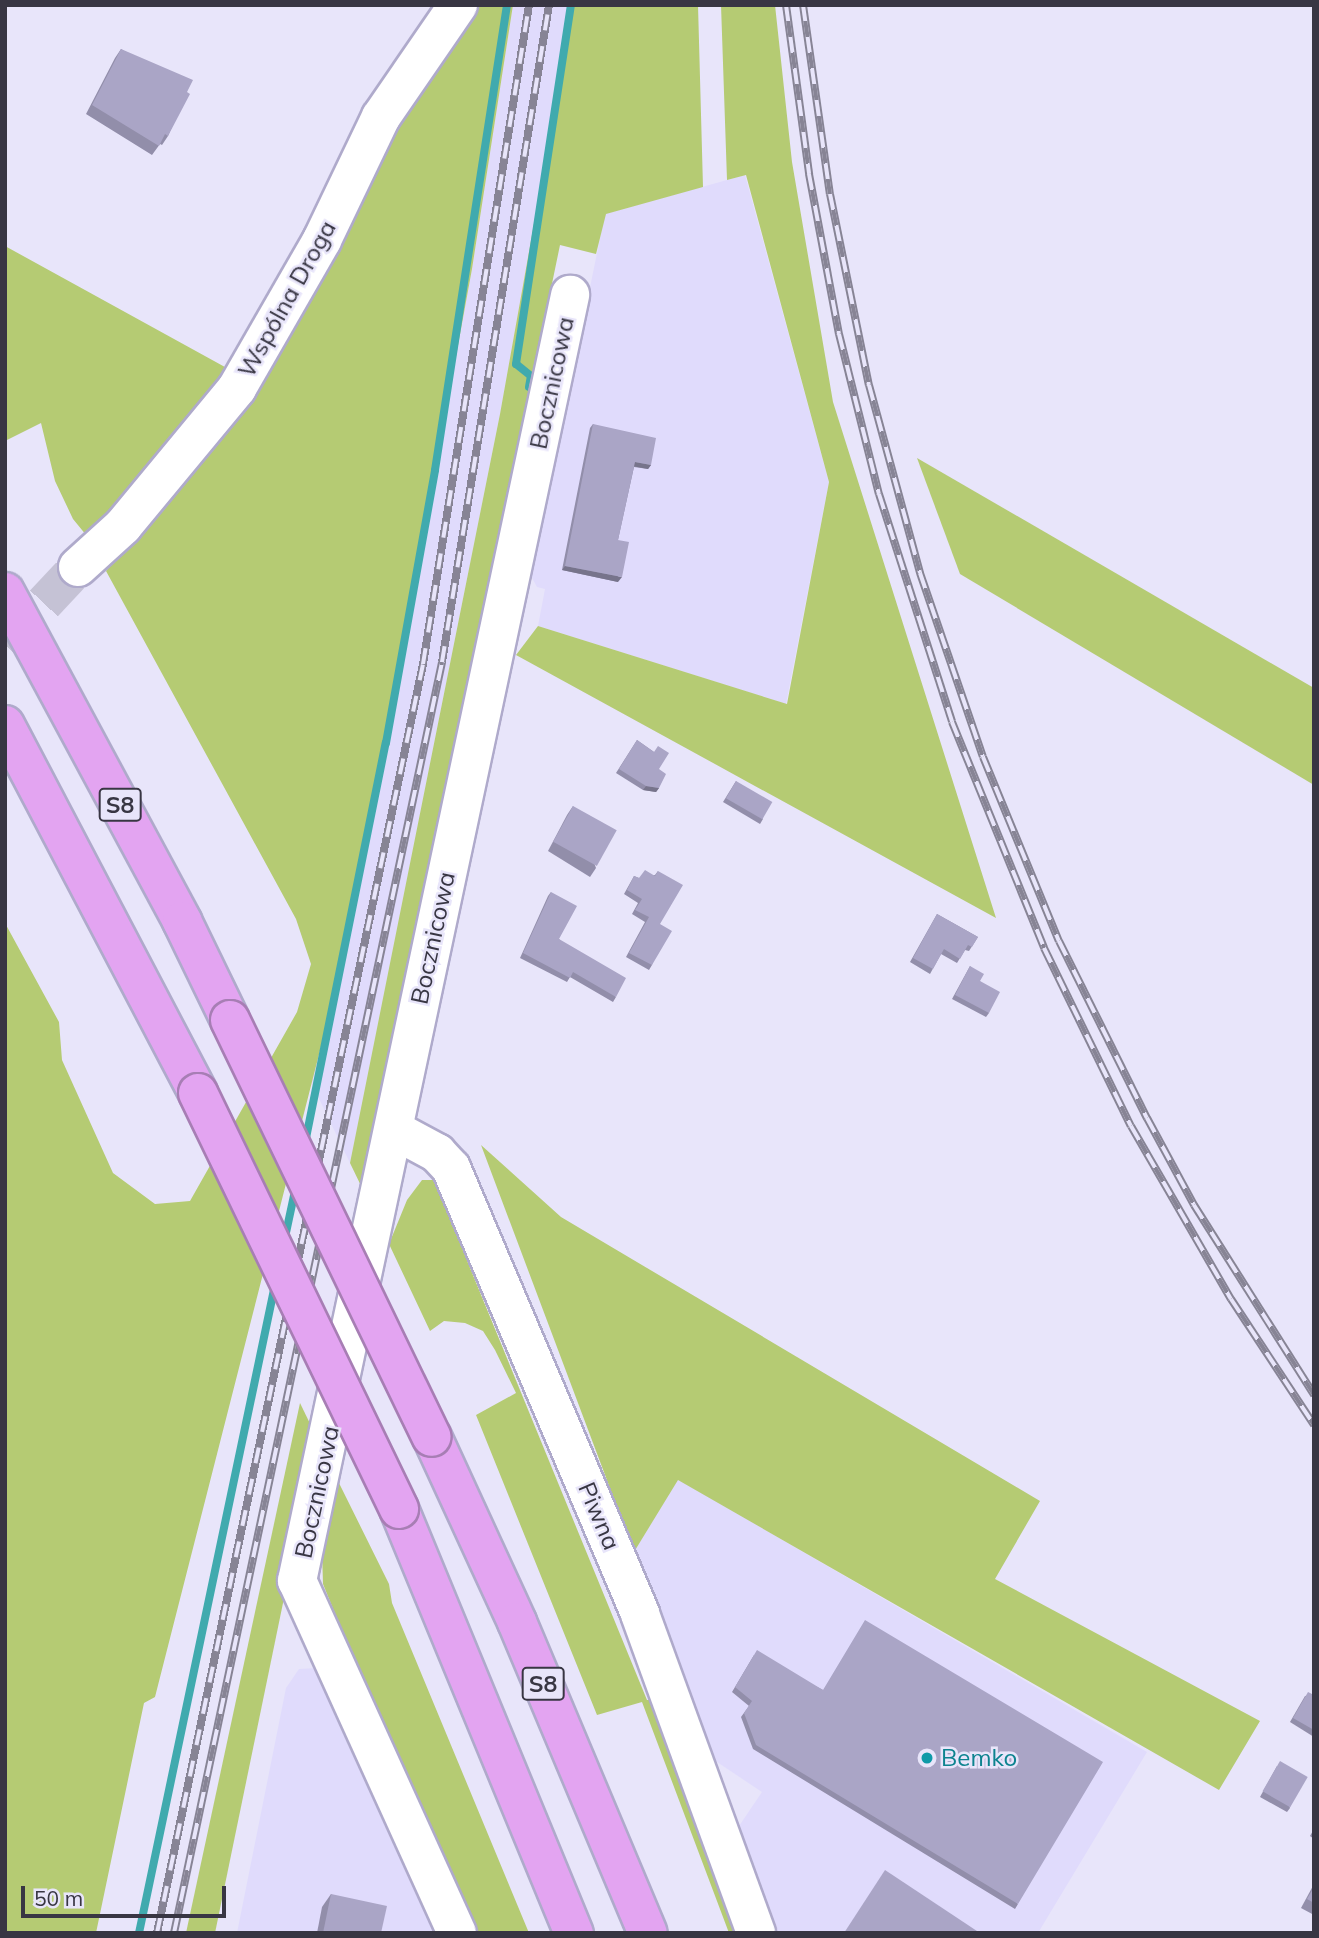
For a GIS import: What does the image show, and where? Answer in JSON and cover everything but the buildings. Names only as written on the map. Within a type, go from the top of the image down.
[{"type":"highway","name":"S8","points":[[5,592],[182,921],[432,1437],[517,1622],[648,1933]]},
{"type":"highway","name":"S8","points":[[5,725],[198,1093],[399,1509],[574,1933]]},
{"type":"street","name":"Wspólna Droga","points":[[78,567],[123,526],[237,388],[322,240],[381,117],[458,5]]},
{"type":"street","name":"Bocznicowa","points":[[457,1933],[298,1581],[396,1131],[432,940],[570,295]]},
{"type":"street","name":"Piwna","points":[[396,1131],[437,1153],[451,1168],[640,1614],[755,1933]]},
{"type":"shaded area","points":[[513,5],[573,5],[500,414],[350,1163],[311,1082],[352,925],[472,269]]},
{"type":"shaded area","points":[[745,175],[829,482],[786,704],[538,626],[545,589],[537,587],[531,576],[605,214]]},
{"type":"shaded area","points":[[678,1479],[1147,1752],[1038,1933],[775,1933],[737,1829],[762,1792],[711,1758],[634,1552]]},
{"type":"shaded area","points":[[317,1668],[440,1933],[237,1933],[286,1688],[299,1669]]},
{"type":"green space","points":[[468,5],[513,5],[472,269],[352,925],[155,1697],[144,1703],[96,1933],[5,1933],[5,923],[59,1022],[62,1060],[113,1173],[155,1204],[190,1201],[297,1012],[311,964],[296,919],[106,571],[182,476],[384,130]]},
{"type":"green space","points":[[573,5],[698,5],[703,187],[606,214],[596,254],[560,245],[364,1192],[350,1163],[500,414]]},
{"type":"green space","points":[[721,5],[775,5],[792,162],[833,402],[996,918],[516,655],[538,626],[787,704],[829,482],[746,175],[727,180]]},
{"type":"green space","points":[[5,246],[234,372],[91,541],[73,519],[55,481],[41,423],[5,441]]},
{"type":"green space","points":[[917,458],[1314,688],[1314,785],[960,574]]},
{"type":"green space","points":[[481,1145],[561,1217],[1040,1501],[995,1579],[1260,1721],[1219,1790],[678,1480],[634,1552]]},
{"type":"green space","points":[[422,1180],[434,1180],[647,1700],[653,1700],[739,1933],[729,1933],[642,1702],[597,1715],[476,1415],[516,1393],[495,1350],[483,1331],[465,1323],[444,1321],[430,1331],[389,1244],[407,1200]]},
{"type":"green space","points":[[300,1403],[317,1438],[215,1933],[186,1933]]},
{"type":"green space","points":[[338,1481],[389,1584],[392,1603],[529,1933],[471,1933],[398,1769],[323,1584],[322,1551]]},
{"type":"waterway","points":[[305,1143],[386,743],[435,470],[507,5]]},
{"type":"waterway","points":[[529,387],[531,376],[516,364],[571,5]]},
{"type":"waterway","points":[[284,1242],[296,1186]]},
{"type":"waterway","points":[[139,1933],[275,1285]]},
{"type":"tunnel","points":[[5,645],[78,567]]},
{"type":"railway","points":[[157,1933],[423,664],[529,5]]},
{"type":"railway","points":[[174,1933],[442,662],[549,5]]},
{"type":"railway","points":[[786,5],[809,174],[839,334],[879,494],[952,722],[1044,948],[1131,1126],[1231,1299],[1314,1425]]},
{"type":"railway","points":[[803,5],[830,194],[869,385],[920,573],[983,757],[1059,941],[1147,1118],[1194,1205],[1314,1395]]},
{"type":"place","name":"Bemko","points":[[927,1758]]}]
